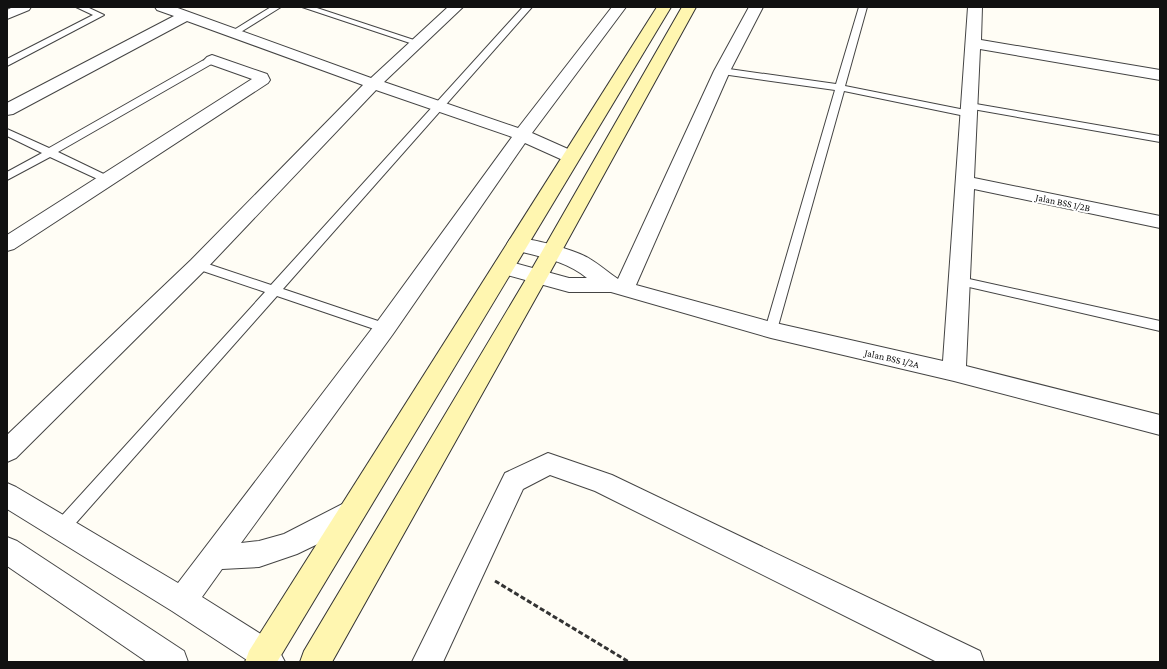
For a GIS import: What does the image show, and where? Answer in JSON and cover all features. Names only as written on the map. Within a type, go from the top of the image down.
[{"type":"street","points":[[7,15],[24,7]]},
{"type":"street","points":[[162,7],[437,107],[522,135],[572,157]]},
{"type":"street","points":[[182,601],[385,328],[522,135],[620,7]]},
{"type":"street","points":[[7,495],[182,601],[265,659],[354,510],[664,7]]},
{"type":"street","points":[[315,662],[538,276],[689,7]]},
{"type":"street","points":[[618,287],[722,71],[756,7]]},
{"type":"street","points":[[954,372],[975,7]]},
{"type":"street","points":[[7,452],[198,265],[373,84],[419,43],[453,8]]},
{"type":"street","points":[[7,110],[186,16]]},
{"type":"street","points":[[974,43],[1160,75]]},
{"type":"street","points":[[7,244],[262,80],[261,77],[212,60]]},
{"type":"street","name":"Jalan BSS 1/2B","points":[[966,182],[1160,222]]},
{"type":"street","points":[[518,244],[551,252],[582,263],[618,287]]},
{"type":"street","points":[[503,267],[569,284],[618,287]]},
{"type":"street","name":"Jalan BSS 1/2A","points":[[618,287],[771,330],[954,372],[1160,425]]},
{"type":"street","points":[[427,662],[514,481],[548,464],[603,483],[969,662]]},
{"type":"street","points":[[216,556],[243,556],[279,549],[308,537],[354,510]]},
{"type":"street","points":[[7,550],[173,662]]},
{"type":"lane","points":[[7,63],[100,15],[80,7]]},
{"type":"lane","points":[[233,32],[277,7]]},
{"type":"lane","points":[[306,7],[419,43]]},
{"type":"lane","points":[[62,528],[528,7]]},
{"type":"lane","points":[[771,330],[863,7]]},
{"type":"lane","points":[[7,177],[212,60]]},
{"type":"lane","points":[[722,71],[841,88],[970,110],[1160,139]]},
{"type":"lane","points":[[7,132],[108,180]]},
{"type":"lane","points":[[198,265],[385,328]]},
{"type":"lane","points":[[960,281],[1160,326]]},
{"type":"path","points":[[472,567],[629,662]]}]
